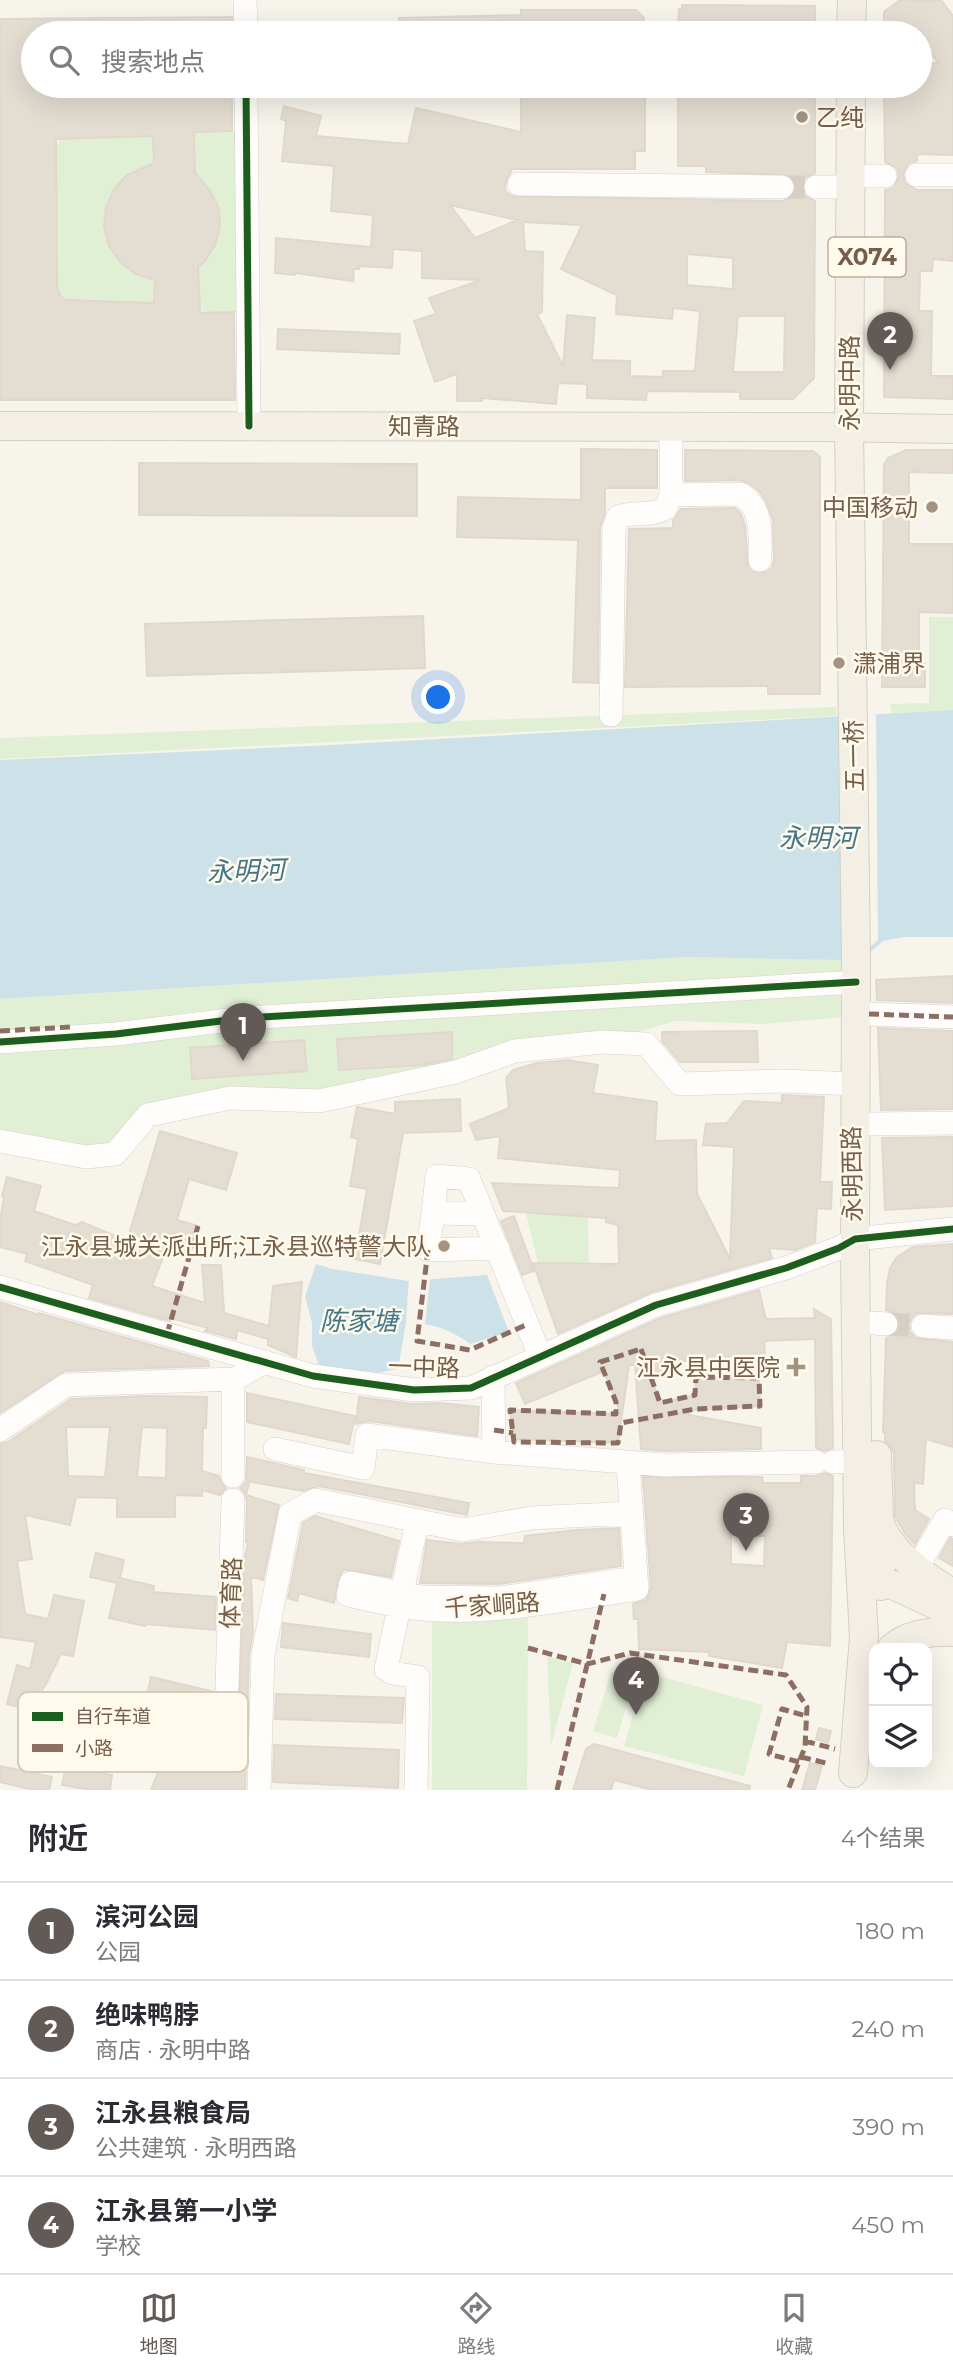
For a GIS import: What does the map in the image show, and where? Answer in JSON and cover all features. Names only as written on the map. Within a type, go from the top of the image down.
[{"type":"main road","points":[[857,21],[867,1]]},
{"type":"main road","points":[[867,1],[869,21]]},
{"type":"main road","name":"永明中路","points":[[853,98],[868,180]]},
{"type":"main road","name":"永明中路","points":[[859,680],[857,427],[870,98]]},
{"type":"main road","name":"知青路","points":[[0,426],[953,429]]},
{"type":"main road","name":"五一桥","points":[[859,680],[860,966]]},
{"type":"main road","name":"永明西路","points":[[860,966],[869,1014],[871,1124],[864,1238],[836,1462],[871,1586],[883,1636],[882,1643]]},
{"type":"main road","name":"永明西路","points":[[851,1782],[878,1516],[880,1324],[864,1238],[856,1084],[860,966]]},
{"type":"main road","points":[[878,1516],[885,1536],[917,1568],[953,1594]]},
{"type":"main road","points":[[871,1586],[953,1614]]},
{"type":"main road","points":[[871,1586],[953,1622]]},
{"type":"main road","points":[[899,1643],[920,1635],[953,1632]]},
{"type":"main road","name":"永明西路","points":[[851,1782],[871,1706]]},
{"type":"street","points":[[246,0],[246,21]]},
{"type":"street","points":[[246,98],[249,426]]},
{"type":"street","points":[[917,176],[953,175]]},
{"type":"street","points":[[816,187],[868,180]]},
{"type":"street","points":[[519,184],[782,187]]},
{"type":"street","points":[[611,715],[614,527],[618,517],[626,513],[657,513],[666,508],[671,495],[671,427]]},
{"type":"street","points":[[671,495],[740,494],[748,499],[757,510],[759,520],[760,560]]},
{"type":"street","points":[[0,1042],[116,1034],[232,1020],[860,966]]},
{"type":"street","points":[[869,1014],[953,1017]]},
{"type":"street","points":[[0,1031],[232,1020]]},
{"type":"street","points":[[0,1141],[86,1157],[116,1154],[148,1115],[230,1098],[319,1101],[456,1072],[515,1051],[602,1042],[646,1044],[680,1084],[783,1081],[856,1084]]},
{"type":"street","points":[[871,1124],[953,1123]]},
{"type":"street","points":[[498,1248],[428,1250],[437,1176],[469,1179],[498,1248],[540,1356]]},
{"type":"street","points":[[432,1213],[483,1214]]},
{"type":"street","name":"一中路","points":[[0,1287],[313,1376],[414,1390],[471,1388],[656,1305],[786,1268],[864,1238],[953,1229]]},
{"type":"street","points":[[923,1326],[953,1328]]},
{"type":"street","points":[[0,1430],[66,1385],[233,1380],[264,1362]]},
{"type":"street","points":[[494,1377],[494,1452]]},
{"type":"street","points":[[233,1380],[233,1476]]},
{"type":"street","points":[[275,1449],[363,1468],[368,1435],[494,1452],[665,1465],[836,1462]]},
{"type":"street","points":[[259,1790],[263,1655],[289,1514],[316,1500],[463,1530],[531,1518],[632,1513],[628,1462]]},
{"type":"street","name":"体育路","points":[[227,1686],[233,1500]]},
{"type":"street","name":"千家峒路","points":[[349,1589],[400,1599],[500,1598],[636,1583],[632,1513]]},
{"type":"street","points":[[917,1568],[945,1520],[953,1525]]},
{"type":"street","points":[[416,1790],[418,1677],[392,1673],[386,1669],[417,1522]]},
{"type":"green space","points":[[193,113],[204,132],[236,131],[237,312],[214,312],[214,323],[200,324],[198,267],[214,246],[219,221],[213,196],[206,185],[195,176]]},
{"type":"green space","points":[[153,136],[154,166],[138,170],[125,178],[114,190],[105,219],[111,250],[121,263],[132,271],[155,280],[154,303],[66,300],[61,297],[57,288],[56,146],[61,139]]},
{"type":"green space","points":[[929,617],[953,617],[953,710],[892,713],[890,704],[929,703]]},
{"type":"green space","points":[[837,707],[836,716],[0,759],[0,738]]},
{"type":"green space","points":[[687,957],[856,958],[855,1016],[764,1024],[675,1021],[602,1042],[456,1072],[148,1115],[115,1154],[0,1141],[0,999]]},
{"type":"green space","points":[[526,1213],[588,1217],[589,1264],[538,1263]]},
{"type":"green space","points":[[528,1618],[527,1790],[432,1790],[432,1621]]},
{"type":"green space","points":[[547,1656],[573,1663],[551,1746]]},
{"type":"green space","points":[[611,1672],[635,1678],[617,1738],[593,1731]]},
{"type":"green space","points":[[645,1672],[763,1705],[744,1776],[624,1746]]},
{"type":"water","name":"永明河","points":[[953,710],[953,937],[904,937],[883,941],[866,956],[849,960],[687,957],[0,999],[0,760],[331,745]]},
{"type":"water","name":"陈家塘","points":[[316,1264],[408,1281],[487,1275],[509,1332],[470,1344],[440,1328],[406,1322],[398,1369],[376,1373],[319,1366],[312,1346],[312,1323],[305,1296]]},
{"type":"pier","points":[[876,711],[878,940],[856,959],[842,712]]},
{"type":"pier","points":[[409,1277],[430,1277],[425,1325],[406,1322]]},
{"type":"building","points":[[900,0],[941,0],[953,16],[953,155],[917,154],[917,161],[909,163],[903,174],[905,183],[917,190],[953,190],[953,261],[933,259],[932,271],[920,271],[919,311],[932,311],[931,376],[953,376],[953,399],[884,397],[885,190],[893,188],[899,177],[897,168],[885,162],[884,98],[932,98],[932,63],[938,63],[932,55],[932,21],[884,21],[884,12]]},
{"type":"building","points":[[682,5],[815,6],[815,21],[678,21],[679,9],[682,9]]},
{"type":"building","points":[[521,10],[636,10],[644,21],[399,21],[399,18],[521,15]]},
{"type":"building","points":[[232,17],[232,21],[21,21],[21,98],[232,98],[232,131],[194,132],[195,173],[211,192],[219,209],[220,227],[215,245],[198,267],[200,313],[234,312],[235,400],[0,400],[0,19]],"holes":[[[153,136],[154,163],[127,175],[114,189],[106,207],[104,227],[109,246],[120,262],[136,274],[155,280],[154,303],[66,300],[61,297],[57,288],[56,139]]]},
{"type":"building","points":[[521,98],[645,98],[645,151],[635,151],[635,169],[512,169],[505,185],[506,192],[512,196],[782,201],[789,199],[796,188],[789,175],[706,172],[706,166],[678,166],[678,98],[815,98],[815,173],[804,179],[802,186],[804,195],[815,201],[814,378],[793,399],[740,399],[740,392],[647,391],[646,400],[587,398],[587,384],[558,383],[556,404],[482,398],[482,401],[457,401],[457,374],[435,382],[414,321],[436,314],[429,298],[481,280],[422,278],[422,251],[393,249],[392,268],[359,266],[359,269],[354,269],[353,281],[275,273],[276,238],[371,247],[373,215],[331,211],[334,166],[282,161],[286,121],[281,119],[284,106],[321,116],[316,136],[408,144],[416,108],[521,132]],"holes":[[[450,205],[517,220],[475,238]],[[523,222],[582,225],[561,269],[617,295],[616,314],[672,319],[673,308],[700,311],[695,371],[663,371],[663,377],[630,376],[630,361],[592,360],[595,318],[567,315],[563,366],[537,314],[542,312],[543,252],[525,251]],[[687,254],[733,258],[733,289],[687,285]],[[738,316],[785,316],[784,372],[733,372]]]},
{"type":"building","points":[[278,329],[400,334],[399,354],[277,349]]},
{"type":"building","points":[[581,449],[657,450],[657,488],[605,488],[605,513],[600,528],[598,683],[573,682],[578,540],[457,537],[458,497],[581,500]]},
{"type":"building","points":[[685,450],[813,451],[820,457],[820,694],[768,694],[768,686],[625,687],[629,529],[673,528],[673,520],[681,509],[735,508],[741,514],[745,526],[748,567],[753,572],[766,572],[772,568],[774,561],[773,520],[759,491],[740,480],[685,481]]},
{"type":"building","points":[[906,450],[953,450],[953,473],[909,472],[909,544],[953,544],[953,613],[919,612],[919,664],[925,664],[925,687],[882,687],[884,464],[888,458]]},
{"type":"building","points":[[139,463],[417,464],[417,516],[139,515]]},
{"type":"building","points":[[423,616],[425,668],[147,676],[145,624]]},
{"type":"building","points":[[953,976],[953,1003],[877,1000],[876,980]]},
{"type":"building","points":[[878,1028],[953,1031],[953,1109],[881,1110]]},
{"type":"building","points":[[757,1031],[758,1062],[680,1062],[662,1041],[662,1032]]},
{"type":"building","points":[[452,1032],[452,1059],[423,1065],[339,1070],[337,1039]]},
{"type":"building","points":[[304,1040],[307,1071],[192,1079],[190,1048]]},
{"type":"building","points":[[568,1060],[598,1065],[593,1093],[657,1102],[655,1141],[696,1140],[697,1194],[730,1259],[734,1147],[703,1145],[706,1124],[727,1123],[744,1101],[782,1103],[782,1095],[824,1097],[820,1182],[832,1182],[831,1209],[817,1208],[815,1242],[795,1250],[769,1248],[772,1258],[652,1292],[558,1334],[533,1263],[619,1264],[618,1225],[606,1222],[606,1218],[503,1211],[492,1183],[619,1188],[620,1170],[498,1158],[500,1136],[476,1140],[470,1124],[509,1108],[506,1078],[513,1070],[537,1063]]},
{"type":"building","points":[[460,1099],[461,1131],[403,1133],[380,1264],[355,1259],[367,1189],[350,1186],[358,1139],[351,1137],[357,1107],[395,1114],[395,1102]]},
{"type":"building","points":[[160,1131],[237,1153],[226,1190],[189,1179],[177,1220],[198,1226],[189,1259],[165,1252],[152,1286],[205,1303],[202,1265],[221,1265],[224,1313],[269,1326],[273,1286],[302,1282],[296,1357],[268,1345],[268,1339],[237,1330],[236,1339],[205,1331],[208,1328],[171,1318],[170,1321],[89,1298],[93,1285],[25,1261],[27,1254],[0,1247],[2,1196],[7,1177],[41,1186],[34,1211],[75,1225],[82,1222],[127,1241]]},
{"type":"building","points":[[953,1137],[953,1206],[885,1210],[882,1138]]},
{"type":"building","points":[[514,1216],[534,1271],[522,1275],[501,1221]]},
{"type":"building","points":[[953,1244],[953,1314],[917,1313],[909,1324],[910,1332],[916,1338],[953,1342],[953,1447],[926,1439],[923,1484],[914,1483],[915,1510],[929,1519],[915,1544],[905,1534],[895,1516],[894,1454],[885,1441],[883,1432],[886,1338],[897,1332],[900,1324],[894,1313],[886,1310],[887,1283],[890,1268],[897,1257],[913,1247]]},
{"type":"building","points":[[759,1290],[766,1319],[815,1318],[814,1309],[831,1319],[833,1448],[824,1451],[816,1448],[815,1339],[764,1341],[765,1353],[664,1363],[664,1374],[651,1377],[660,1403],[695,1395],[696,1377],[759,1378],[760,1406],[689,1410],[689,1415],[761,1428],[761,1449],[641,1449],[635,1365],[629,1365],[618,1443],[514,1439],[510,1410],[621,1414],[604,1371],[525,1404],[516,1383],[661,1318]]},
{"type":"building","points":[[0,1302],[208,1361],[209,1366],[65,1371],[0,1413]]},
{"type":"building","points":[[247,1393],[355,1416],[349,1444],[247,1422]]},
{"type":"building","points":[[207,1397],[202,1471],[219,1476],[226,1488],[220,1495],[202,1490],[202,1496],[175,1495],[175,1517],[117,1517],[117,1498],[76,1497],[70,1525],[25,1515],[32,1559],[17,1561],[25,1614],[48,1619],[54,1595],[84,1601],[73,1656],[61,1654],[40,1692],[18,1692],[18,1707],[7,1704],[17,1665],[30,1669],[36,1642],[0,1637],[0,1444],[8,1442],[71,1399]],"holes":[[[66,1427],[110,1427],[105,1477],[68,1476]],[[142,1427],[167,1428],[166,1478],[137,1477]]]},
{"type":"building","points":[[359,1397],[412,1404],[440,1403],[479,1407],[477,1436],[369,1421],[356,1424]]},
{"type":"building","points":[[247,1457],[304,1470],[304,1473],[469,1503],[467,1515],[319,1486],[303,1491],[246,1481]]},
{"type":"building","points":[[825,1473],[833,1476],[830,1646],[787,1642],[782,1668],[709,1656],[709,1652],[639,1649],[638,1619],[634,1619],[633,1604],[646,1600],[651,1588],[643,1477],[762,1477],[763,1483],[801,1483],[801,1476]],"holes":[[[731,1535],[765,1536],[764,1566],[731,1564]]]},
{"type":"building","points":[[245,1483],[249,1484],[246,1495],[279,1505],[263,1580],[251,1577],[253,1632],[248,1692],[239,1692],[245,1556],[248,1543],[247,1500],[240,1488]]},
{"type":"building","points":[[315,1516],[399,1541],[391,1577],[343,1570],[338,1579],[334,1603],[299,1593],[297,1601],[288,1598],[303,1523]]},
{"type":"building","points":[[619,1528],[621,1566],[499,1584],[420,1583],[427,1540],[461,1544],[524,1543],[525,1536]]},
{"type":"building","points":[[950,1538],[953,1539],[953,1566],[939,1558]]},
{"type":"building","points":[[96,1553],[124,1560],[120,1578],[154,1586],[153,1592],[216,1597],[215,1630],[145,1626],[109,1618],[117,1583],[90,1577]]},
{"type":"building","points":[[283,1623],[371,1634],[369,1657],[281,1647]]},
{"type":"building","points":[[151,1677],[215,1692],[148,1692]]},
{"type":"building","points":[[276,1694],[404,1698],[402,1723],[275,1719]]},
{"type":"building","points":[[819,1728],[831,1731],[828,1743],[816,1739]]},
{"type":"building","points":[[594,1744],[750,1786],[749,1790],[652,1790],[614,1780],[611,1790],[573,1790],[586,1749]]},
{"type":"building","points":[[274,1745],[399,1750],[398,1788],[273,1782]]},
{"type":"building","points":[[810,1763],[822,1766],[815,1790],[802,1790]]},
{"type":"building","points":[[0,1766],[18,1772],[52,1777],[49,1790],[34,1790],[0,1782]]},
{"type":"building","points":[[65,1772],[112,1775],[110,1790],[62,1785]]},
{"type":"building","points":[[158,1772],[246,1772],[245,1790],[151,1790]]},
{"type":"tunnel","points":[[782,187],[816,187]]},
{"type":"tunnel","points":[[886,1324],[923,1326]]},
{"type":"marked path","points":[[869,1014],[953,1017]]},
{"type":"marked path","points":[[0,1031],[71,1027]]},
{"type":"marked path","points":[[167,1334],[198,1226]]},
{"type":"marked path","points":[[428,1250],[417,1341],[470,1350],[528,1324]]},
{"type":"marked path","points":[[641,1349],[660,1403],[695,1395],[696,1377],[759,1378],[760,1406],[695,1409],[621,1423],[618,1443],[514,1442],[510,1410],[616,1414],[616,1402],[600,1362],[641,1349]]},
{"type":"marked path","points":[[494,1430],[513,1433]]},
{"type":"marked path","points":[[557,1790],[604,1594]]},
{"type":"marked path","points":[[528,1648],[587,1664],[630,1653],[786,1675],[807,1707],[805,1747],[788,1790]]},
{"type":"marked path","points":[[799,1762],[769,1754],[782,1709],[806,1716]]},
{"type":"marked path","points":[[805,1741],[835,1749]]},
{"type":"marked path","points":[[801,1757],[830,1764]]},
{"type":"cycle path","points":[[246,98],[249,426]]},
{"type":"cycle path","points":[[0,1042],[116,1034],[245,1018],[856,982]]},
{"type":"cycle path","points":[[0,1287],[313,1376],[414,1390],[471,1388],[656,1305],[786,1268],[855,1239],[953,1229]]},
{"type":"place","name":"乙纯","points":[[802,117]]},
{"type":"place","name":"绝味鸭脖","points":[[890,370]]},
{"type":"place","name":"中国移动","points":[[932,507]]},
{"type":"place","name":"潇浦界","points":[[839,663]]},
{"type":"place","name":"滨河公园","points":[[243,1061]]},
{"type":"place","name":"江永县城关派出所;江永县巡特警大队","points":[[444,1246]]},
{"type":"place","name":"江永县中医院","points":[[796,1367]]},
{"type":"place","name":"江永县粮食局","points":[[746,1551]]},
{"type":"place","name":"江永县第一小学","points":[[636,1715]]}]
